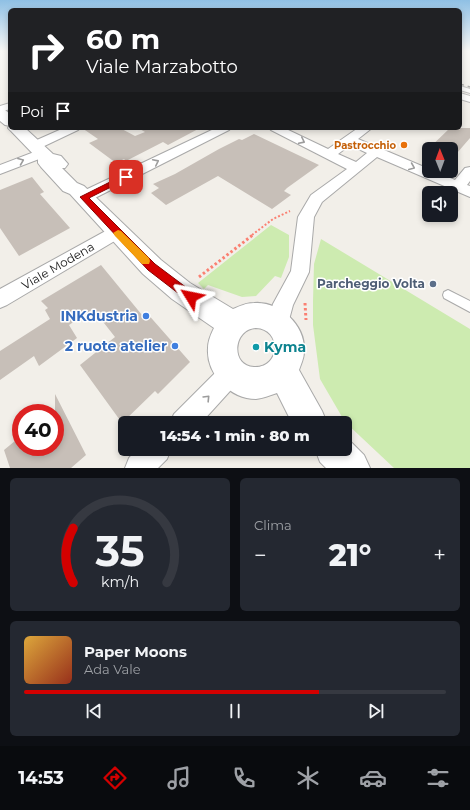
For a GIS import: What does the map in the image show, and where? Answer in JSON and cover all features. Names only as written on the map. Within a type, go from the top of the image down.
[{"type":"street","points":[[0,112],[8,120]]},
{"type":"street","points":[[18,130],[41,152],[47,163],[70,187],[80,194],[152,267],[181,291],[232,324]]},
{"type":"street","points":[[0,170],[41,152],[71,130]]},
{"type":"street","points":[[80,194],[221,130]]},
{"type":"street","points":[[279,130],[357,168]]},
{"type":"street","points":[[329,154],[363,130]]},
{"type":"street","points":[[349,140],[464,189],[470,171]]},
{"type":"street","points":[[278,324],[283,304],[300,272],[306,218],[316,199],[376,152]]},
{"type":"street","name":"Viale Modena","points":[[0,299],[117,232]]},
{"type":"street","points":[[260,316],[270,319],[278,324],[285,332],[289,342],[290,352],[288,363],[282,372],[274,379],[269,381],[252,383],[241,379],[232,372],[226,363],[222,352],[224,337],[232,324],[240,318],[260,316]]},
{"type":"street","points":[[190,416],[232,372]]},
{"type":"street","points":[[282,372],[306,416]]},
{"type":"street","points":[[139,468],[150,456]]},
{"type":"street","points":[[340,456],[351,468]]},
{"type":"lane","points":[[448,295],[470,307]]},
{"type":"path","points":[[181,291],[273,219],[316,199]]},
{"type":"green space","points":[[271,225],[289,235],[289,257],[281,278],[275,276],[256,296],[242,297],[208,285],[204,289],[198,283]]},
{"type":"green space","points":[[321,239],[470,329],[470,468],[394,468],[352,429],[352,416],[342,416],[320,379],[313,325],[314,264]]},
{"type":"building","points":[[462,128],[470,128],[470,138],[458,152],[458,142],[435,142],[448,130],[462,130]]},
{"type":"building","points":[[85,130],[124,130],[135,136],[145,132],[142,130],[196,130],[168,145],[163,142],[126,161],[124,159],[116,163],[89,143],[98,139]]},
{"type":"building","points":[[254,134],[319,165],[287,188],[284,191],[291,195],[272,209],[218,176],[166,205],[151,193],[159,188],[153,184],[175,174],[239,139],[242,140]]},
{"type":"building","points":[[32,177],[44,192],[40,194],[70,228],[19,256],[0,228],[0,190]]},
{"type":"building","points":[[101,265],[142,315],[146,312],[190,362],[158,394],[155,391],[129,416],[118,416],[118,417],[80,365],[115,337],[93,309],[69,325],[77,338],[39,366],[34,356],[0,380],[0,351],[50,319],[45,310],[48,308],[41,301]]},
{"type":"building","points":[[55,394],[60,404],[55,404]]},
{"type":"building","points":[[64,412],[86,455],[71,468],[10,468],[4,450],[12,443],[12,456],[64,456]]},
{"type":"railway","points":[[462,85],[470,87]]},
{"type":"slow traffic","points":[[118,233],[145,261]]},
{"type":"place","name":"Pastrocchio","points":[[404,145]]},
{"type":"place","name":"Parcheggio Volta","points":[[433,284]]},
{"type":"place","name":"INKdustria","points":[[146,316]]},
{"type":"place","name":"2 ruote atelier","points":[[175,346]]},
{"type":"place","name":"Kyma","points":[[256,347]]},
{"type":"route","points":[[126,177],[84,197],[152,267],[181,291],[191,297]]}]
